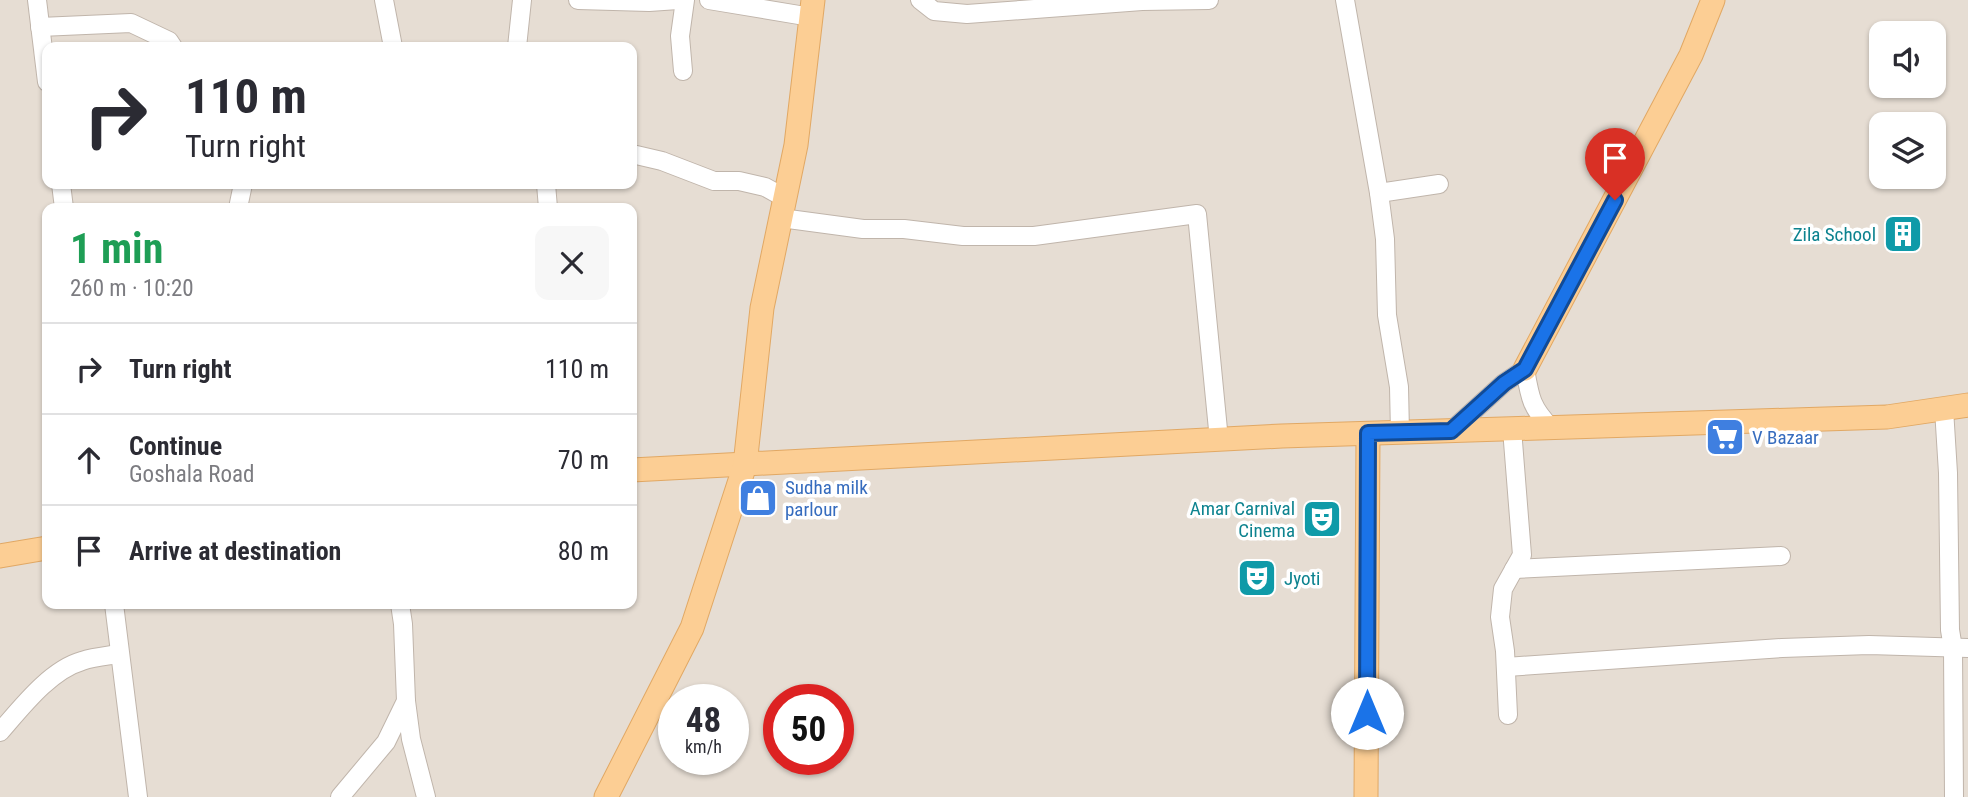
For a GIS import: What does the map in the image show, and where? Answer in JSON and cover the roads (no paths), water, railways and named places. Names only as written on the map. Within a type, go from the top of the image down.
[{"type":"main road","points":[[1525,369],[1691,55],[1713,0]]},
{"type":"main road","points":[[606,797],[692,628],[744,465],[762,308],[796,145],[812,9]]},
{"type":"main road","points":[[637,470],[1368,433],[1887,417],[1968,405]]},
{"type":"main road","points":[[1366,797],[1368,433]]},
{"type":"main road","points":[[0,556],[42,549]]},
{"type":"street","points":[[37,0],[42,43]]},
{"type":"street","points":[[384,0],[392,42]]},
{"type":"street","points":[[518,42],[522,0],[530,0]]},
{"type":"street","points":[[578,0],[678,0]]},
{"type":"street","points":[[682,71],[680,36],[685,0]]},
{"type":"street","points":[[709,0],[812,9]]},
{"type":"street","points":[[920,0],[934,11],[967,15],[1142,1],[1209,0]]},
{"type":"street","points":[[1345,0],[1385,239],[1387,315],[1399,387],[1399,433]]},
{"type":"street","points":[[40,27],[131,23],[170,42]]},
{"type":"street","points":[[637,155],[662,161],[714,181],[739,181],[765,187],[783,208],[863,229],[904,229],[963,236],[1034,236],[1197,214],[1219,440]]},
{"type":"street","points":[[1379,193],[1439,184]]},
{"type":"street","points":[[1451,431],[1504,383],[1525,369],[1535,412],[1551,428]]},
{"type":"street","points":[[1944,409],[1948,473],[1950,630],[1960,648],[1954,797]]},
{"type":"street","points":[[1508,715],[1500,617],[1503,589],[1522,555],[1512,429]]},
{"type":"street","points":[[1514,569],[1781,556]]},
{"type":"street","points":[[114,609],[138,797]]},
{"type":"street","points":[[401,609],[411,739],[426,797]]},
{"type":"street","points":[[1506,667],[1783,648],[1869,645],[1960,648]]},
{"type":"street","points":[[0,732],[30,697],[62,670],[80,661],[119,654]]},
{"type":"street","points":[[340,797],[386,742],[406,701]]},
{"type":"place","name":"Zila School","points":[[1903,234]]},
{"type":"place","name":"V Bazaar","points":[[1725,437]]},
{"type":"place","name":"Sudha milk parlour","points":[[758,498]]},
{"type":"place","name":"Amar Carnival Cinema","points":[[1322,519]]},
{"type":"place","name":"Jyoti","points":[[1257,578]]}]
